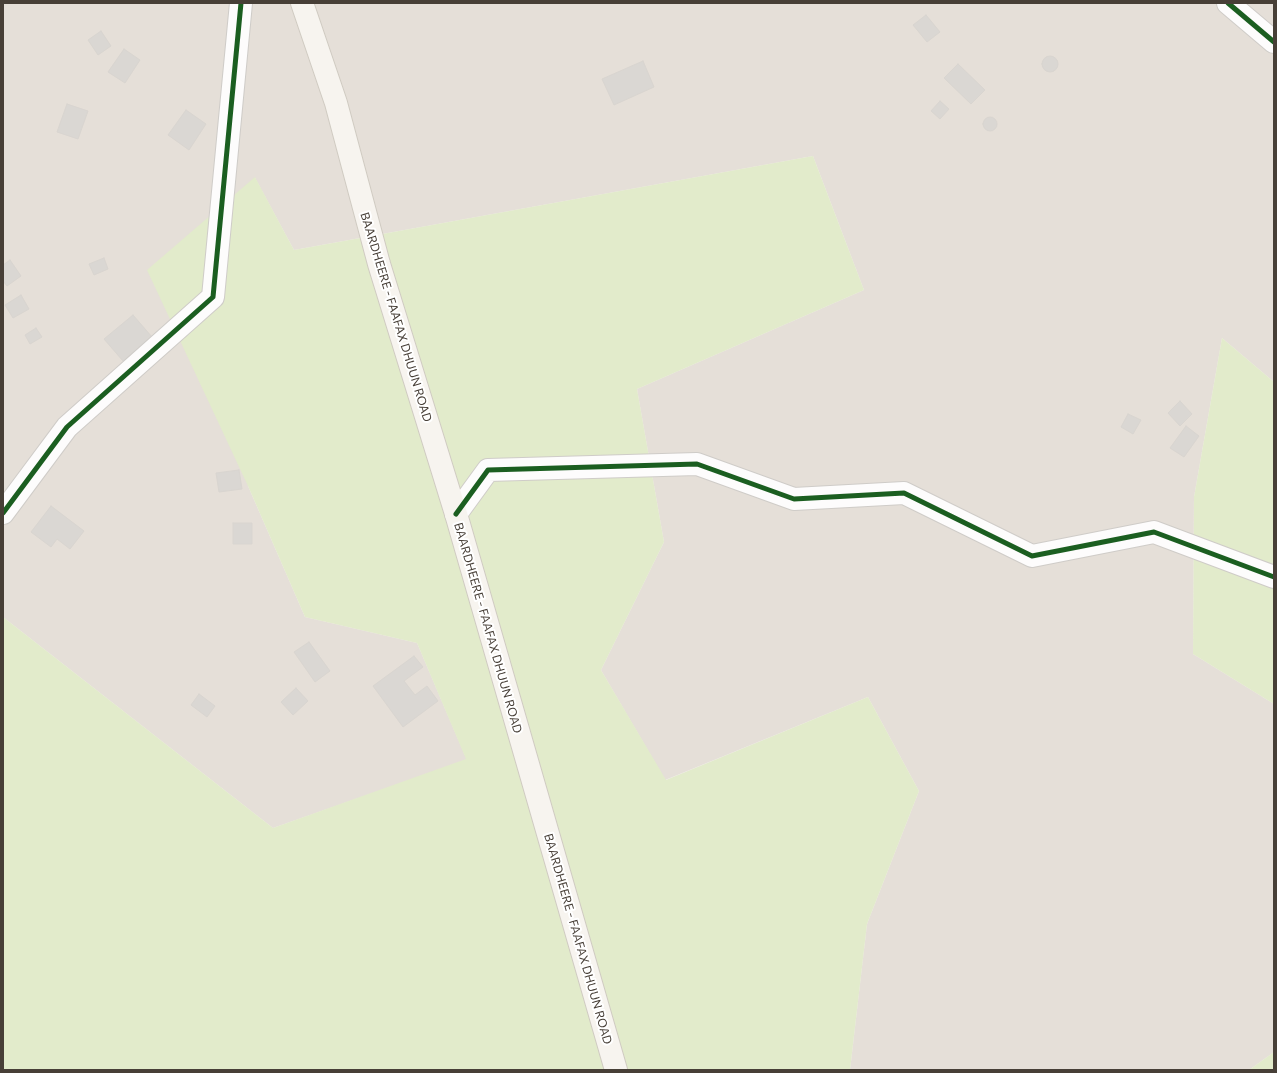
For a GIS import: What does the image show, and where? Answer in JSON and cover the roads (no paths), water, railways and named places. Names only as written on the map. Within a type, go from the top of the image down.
[{"type":"main road","name":"BAARDHEERE - FAAFAX DHUUN ROAD","points":[[302,3],[336,103],[379,264],[456,514],[616,1070]]},
{"type":"street","points":[[3,513],[67,427],[213,297],[241,3]]},
{"type":"street","points":[[1228,3],[1274,42]]},
{"type":"street","points":[[456,514],[488,470],[698,464],[794,499],[904,493],[1032,556],[1154,532],[1274,577]]}]
